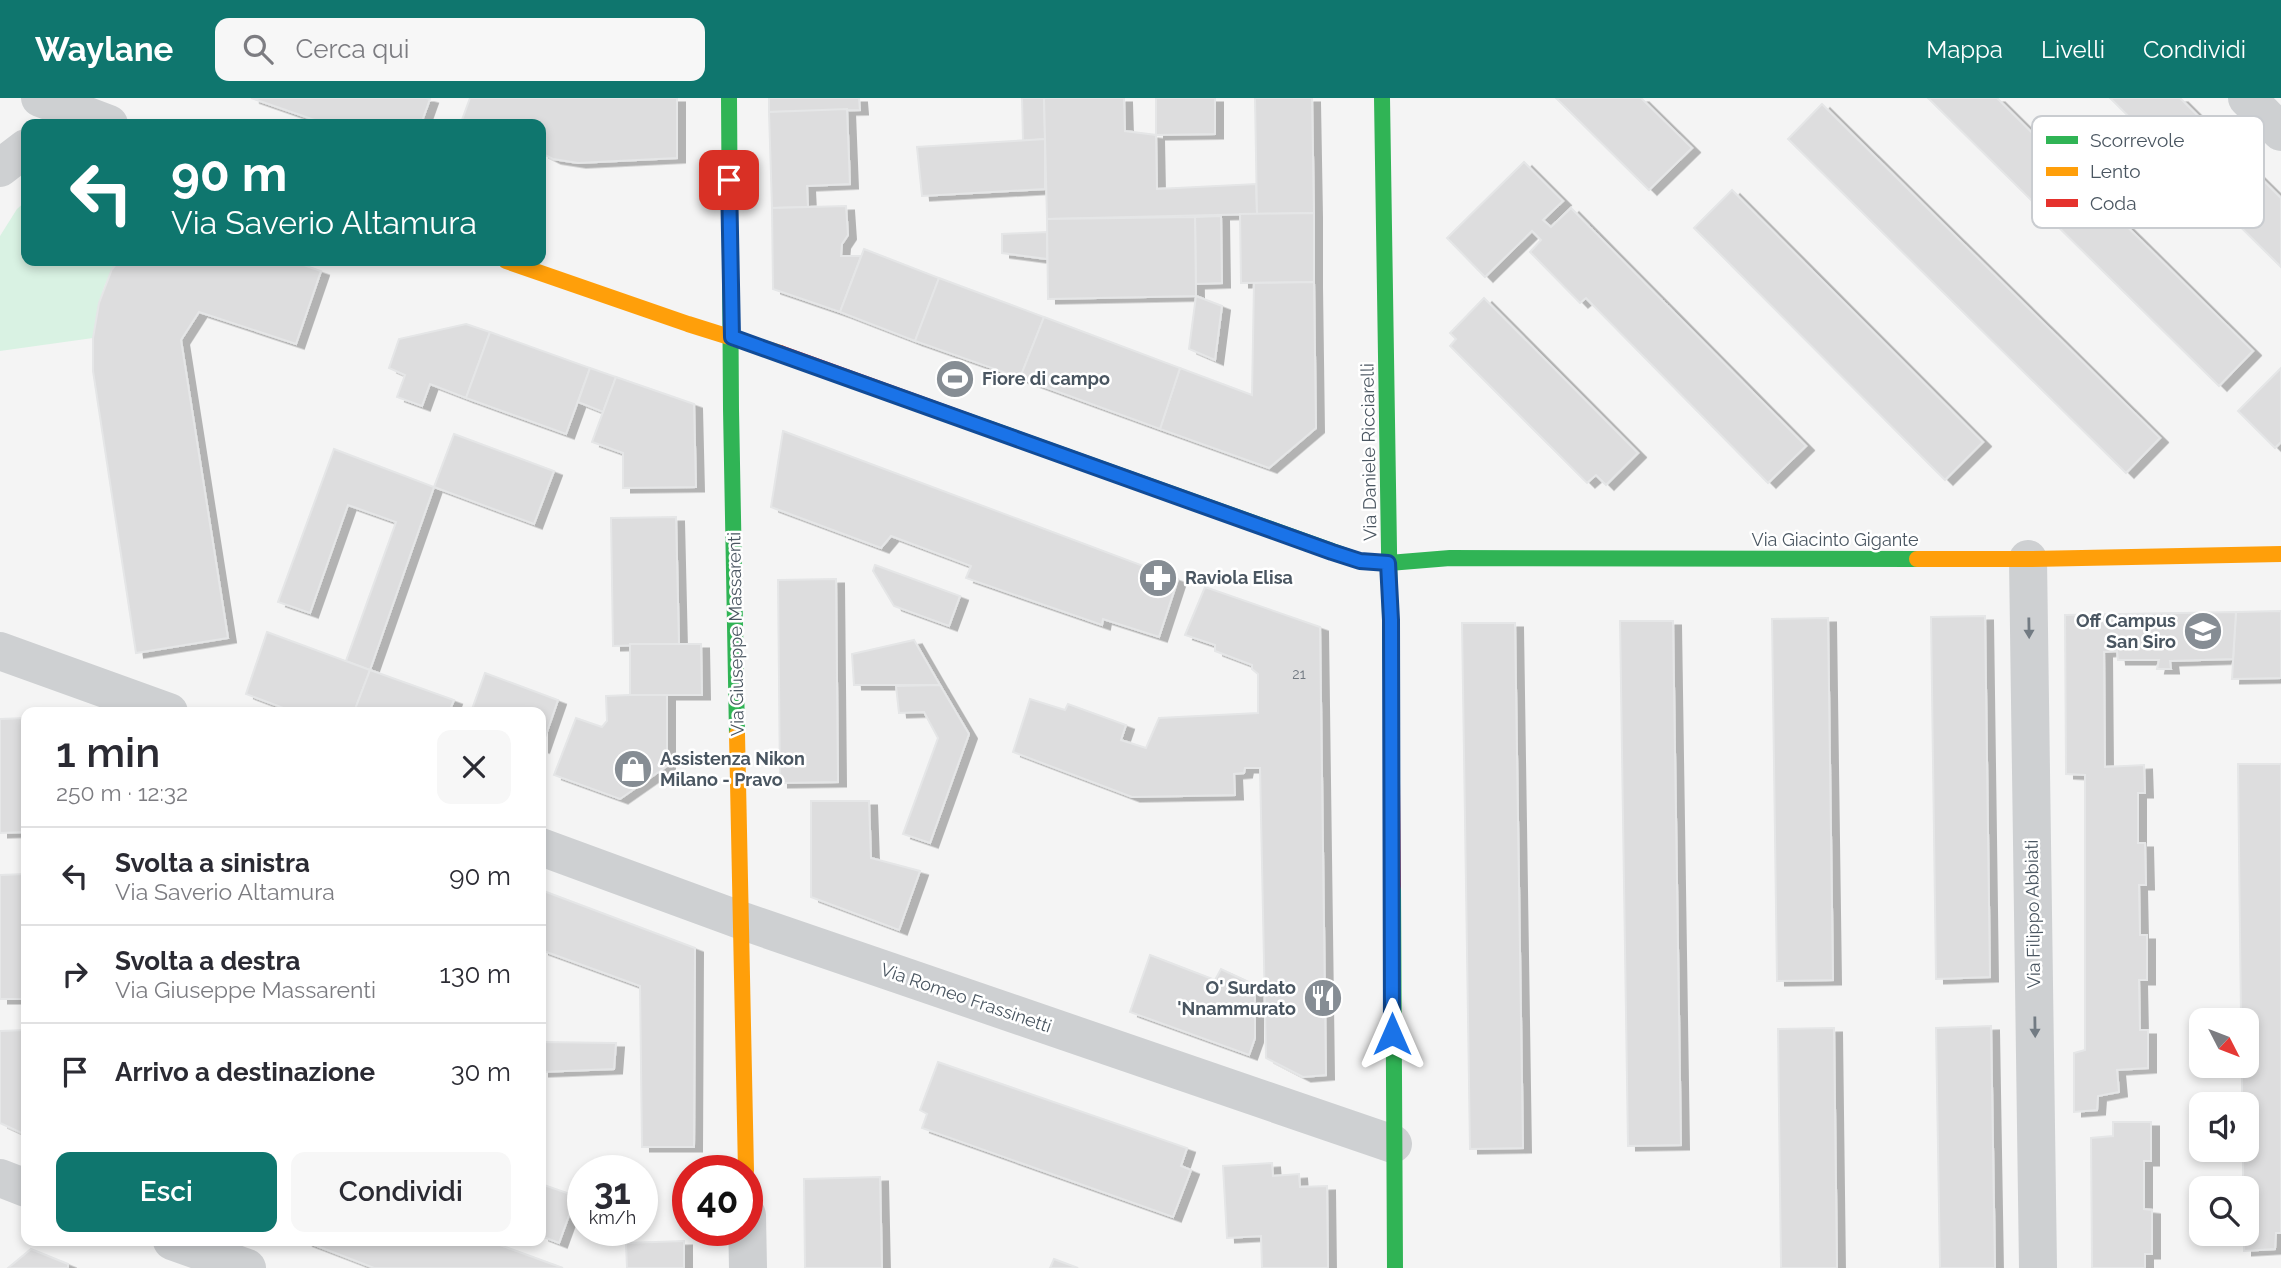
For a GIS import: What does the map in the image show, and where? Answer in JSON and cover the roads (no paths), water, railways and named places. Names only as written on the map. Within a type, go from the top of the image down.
[{"type":"street","points":[[40,98],[79,119]]},
{"type":"street","name":"Via Giuseppe Massarenti","points":[[729,98],[731,409],[746,1155]]},
{"type":"street","name":"Via Daniele Ricciarelli","points":[[1382,98],[1390,497],[1388,563],[1391,620],[1395,1268]]},
{"type":"street","points":[[2247,98],[2281,132]]},
{"type":"street","points":[[0,168],[21,152]]},
{"type":"street","name":"Via Giacinto Gigante","points":[[520,266],[732,337],[1360,561],[1388,563],[1450,558],[2028,559],[2281,554]]},
{"type":"street","name":"Via Filippo Abbiati","points":[[2028,559],[2038,1268]]},
{"type":"street","points":[[0,651],[155,707]]},
{"type":"street","name":"Via Romeo Frassinetti","points":[[546,849],[740,920],[1393,1144]]},
{"type":"street","points":[[0,1178],[21,1186]]},
{"type":"street","points":[[186,1246],[247,1268]]},
{"type":"street","points":[[748,1246],[748,1268]]},
{"type":"place","name":"Fiore di campo","points":[[955,379]]},
{"type":"place","name":"Raviola Elisa","points":[[1158,578]]},
{"type":"place","name":"Off Campus San Siro","points":[[2203,631]]},
{"type":"place","name":"Assistenza Nikon Milano - Pravo","points":[[633,769]]},
{"type":"place","name":"O' Surdato 'Nnammurato","points":[[1323,998]]}]
